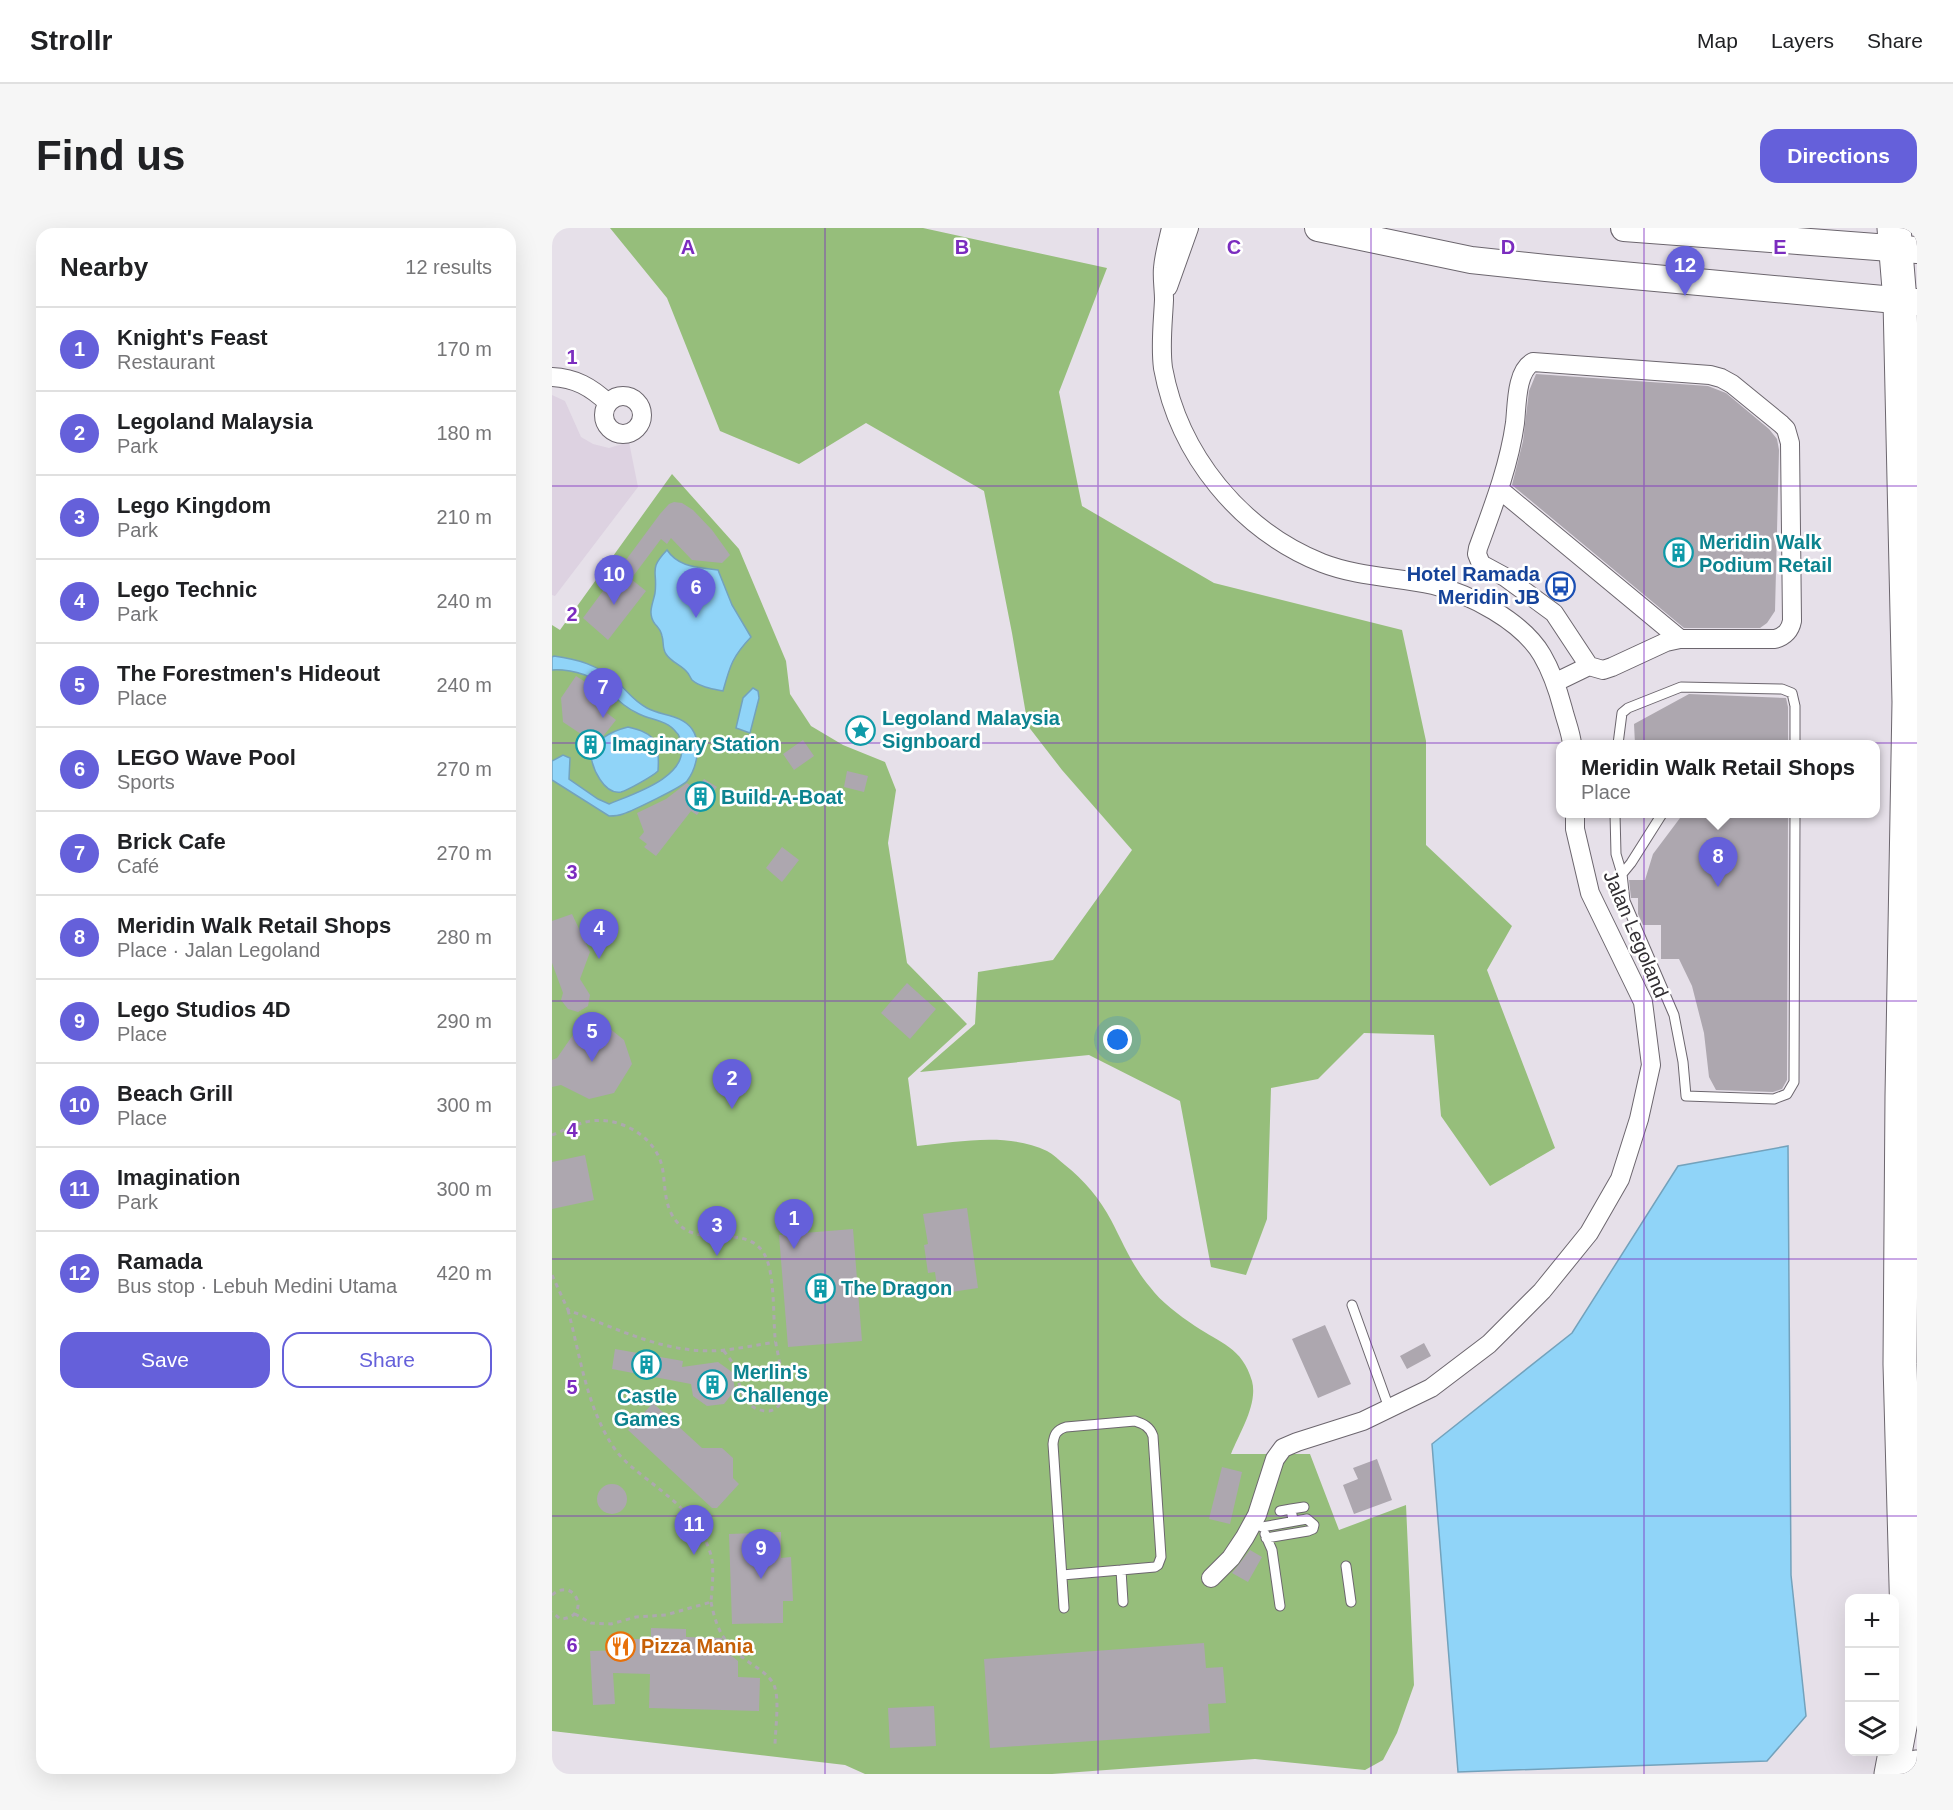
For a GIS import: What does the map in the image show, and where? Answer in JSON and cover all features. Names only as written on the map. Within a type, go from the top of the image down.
[{"type":"highway","points":[[1891,1774],[1901,1721],[1907,1620],[1900,1353],[1909,702],[1908,302],[1902,242]]},
{"type":"highway","points":[[1915,1774],[1917,1767]]},
{"type":"main road","points":[[1318,228],[1471,260],[1908,302]]},
{"type":"main road","points":[[1624,228],[1902,242]]},
{"type":"street","points":[[1171,228],[1162,269],[1163,366],[1174,407],[1188,442],[1203,468],[1242,513],[1268,534],[1294,550],[1324,564],[1356,573],[1435,586],[1474,600],[1514,624],[1540,652],[1556,682],[1571,740]]},
{"type":"street","points":[[1164,300],[1189,228]]},
{"type":"street","points":[[1556,682],[1589,666],[1604,670],[1612,668],[1666,642],[1680,639],[1775,639],[1782,637],[1791,628],[1789,436],[1781,424],[1732,384],[1721,378],[1710,375],[1533,362],[1527,365],[1521,376],[1512,448],[1478,548],[1478,559],[1486,567],[1505,577],[1554,613],[1589,666]]},
{"type":"street","points":[[552,377],[566,378],[594,390],[608,403]]},
{"type":"street","points":[[1499,489],[1680,639]]},
{"type":"street","points":[[1514,624],[1534,597]]},
{"type":"street","name":"Jalan Legoland","points":[[1259,1521],[1275,1459],[1283,1448],[1363,1421],[1431,1388],[1489,1344],[1542,1291],[1589,1233],[1620,1179],[1639,1119],[1652,1065],[1643,1002],[1590,893],[1575,829],[1575,818]]},
{"type":"street","points":[[1211,1578],[1231,1558],[1259,1521]]},
{"type":"lane","points":[[1619,740],[1622,713],[1628,708],[1681,687],[1782,689],[1792,693],[1796,706],[1795,740]]},
{"type":"lane","points":[[1615,818],[1616,854],[1622,874],[1625,901],[1674,1015],[1683,1062],[1686,1096],[1774,1099],[1787,1094],[1794,1082],[1795,818]]},
{"type":"lane","points":[[1622,874],[1659,818]]},
{"type":"lane","points":[[1352,1305],[1389,1408]]},
{"type":"lane","points":[[1062,1575],[1158,1565],[1161,1557],[1153,1436],[1144,1424],[1136,1421],[1066,1427],[1055,1433],[1053,1444],[1064,1608]]},
{"type":"lane","points":[[1281,1511],[1304,1506]]},
{"type":"lane","points":[[1291,1509],[1293,1520]]},
{"type":"lane","points":[[1266,1538],[1308,1531],[1313,1529],[1314,1525],[1307,1519],[1259,1521],[1266,1538],[1272,1550],[1280,1606]]},
{"type":"lane","points":[[1346,1566],[1351,1602]]},
{"type":"lane","points":[[1121,1570],[1123,1602]]},
{"type":"path","points":[[552,1135],[582,1122],[604,1120],[625,1125],[638,1132],[661,1162],[670,1215],[681,1228],[695,1234],[742,1237],[762,1250],[769,1263],[775,1342],[784,1389],[779,1405],[773,1410],[765,1411],[749,1405],[733,1363],[723,1350]]},
{"type":"path","points":[[552,1275],[568,1310],[586,1386],[596,1415],[610,1443],[622,1460],[686,1512],[704,1537],[711,1554],[711,1602],[715,1623],[736,1653],[766,1675],[775,1687],[775,1746]]},
{"type":"path","points":[[568,1310],[638,1338],[685,1349],[723,1350],[775,1342]]},
{"type":"path","points":[[552,1595],[560,1590],[567,1590],[572,1592],[578,1600],[575,1614],[568,1619],[560,1619],[552,1612]]},
{"type":"path","points":[[575,1614],[591,1623],[611,1624],[636,1617],[666,1615],[711,1602]]},
{"type":"shaded area","points":[[552,395],[565,401],[581,437],[593,444],[609,448],[629,442],[638,487],[555,596],[552,595]]},
{"type":"green space","points":[[610,228],[923,228],[1107,268],[1059,392],[1082,506],[1214,583],[1402,630],[1426,741],[1426,845],[1512,926],[1487,970],[1555,1148],[1490,1186],[1441,1116],[1434,1035],[1364,1033],[1318,1079],[1271,1088],[1267,1219],[1246,1275],[1211,1267],[1180,1101],[1089,1055],[920,1072],[975,1024],[978,972],[1053,960],[1132,850],[1062,770],[1028,726],[984,491],[866,423],[799,464],[720,431],[667,298]]},
{"type":"green space","points":[[672,474],[739,549],[786,661],[790,694],[811,726],[843,745],[885,762],[896,790],[888,843],[907,963],[967,1024],[908,1078],[917,1146],[999,1140],[1032,1145],[1052,1154],[1079,1177],[1097,1197],[1133,1263],[1154,1293],[1195,1326],[1229,1347],[1248,1370],[1252,1381],[1253,1399],[1231,1454],[1310,1454],[1339,1530],[1406,1505],[1414,1685],[1397,1733],[1383,1760],[1365,1770],[1255,1759],[1052,1774],[865,1774],[845,1765],[552,1731],[552,625],[560,630]]},
{"type":"water","points":[[667,550],[683,563],[718,570],[732,605],[751,637],[732,662],[723,691],[692,680],[685,670],[665,652],[662,634],[651,612],[656,585],[656,566]]},
{"type":"water","points":[[552,657],[595,667],[609,675],[642,705],[687,724],[697,741],[697,755],[696,763],[687,781],[636,808],[619,815],[609,816],[552,780],[552,761],[563,755],[570,758],[569,779],[609,804],[657,783],[676,766],[681,756],[680,739],[672,728],[629,709],[592,678],[570,671],[552,670]]},
{"type":"water","points":[[753,688],[758,691],[759,698],[750,733],[736,728],[743,698]]},
{"type":"water","points":[[628,727],[645,732],[654,740],[658,753],[658,771],[629,789],[615,792],[600,780],[591,755],[593,749],[605,736]]},
{"type":"water","points":[[1788,1146],[1791,1575],[1806,1716],[1767,1761],[1458,1772],[1432,1444],[1572,1333],[1678,1166]]},
{"type":"building","name":"Meridin Walk Podium Retail","points":[[1536,374],[1708,386],[1726,393],[1769,429],[1777,439],[1779,450],[1775,611],[1767,623],[1760,628],[1684,628],[1512,485],[1523,441],[1529,391]]},
{"type":"building","points":[[674,502],[682,503],[693,510],[712,530],[730,555],[722,563],[692,560],[671,538],[667,544],[661,539],[631,579],[646,591],[608,640],[583,618],[660,514]]},
{"type":"building","points":[[576,676],[615,701],[607,713],[616,720],[593,749],[581,741],[584,736],[563,722],[561,698]]},
{"type":"building","points":[[1689,694],[1786,698],[1788,707],[1788,740],[1635,740],[1634,724]]},
{"type":"building","points":[[803,740],[814,756],[794,770],[783,754]]},
{"type":"building","points":[[847,771],[868,776],[864,792],[844,787]]},
{"type":"building","points":[[704,779],[717,787],[697,815],[691,811],[656,856],[644,847],[647,844],[639,838],[644,832],[637,813],[666,799],[687,783],[696,790]]},
{"type":"building","points":[[1680,818],[1788,818],[1787,1080],[1782,1089],[1773,1092],[1716,1090],[1709,1077],[1704,1033],[1692,986],[1679,959],[1661,959],[1661,925],[1643,925],[1638,914],[1638,898],[1631,898],[1629,880],[1645,880],[1653,854]]},
{"type":"building","points":[[782,847],[799,860],[782,882],[766,868]]},
{"type":"building","points":[[572,914],[590,952],[580,979],[590,995],[588,1006],[578,1012],[568,1009],[561,1000],[563,993],[552,963],[552,921]]},
{"type":"building","points":[[907,983],[936,1009],[910,1039],[881,1013]]},
{"type":"building","points":[[604,1024],[624,1040],[632,1064],[614,1093],[589,1099],[561,1085],[552,1087],[552,1060],[557,1058],[577,1029]]},
{"type":"building","points":[[585,1155],[594,1200],[552,1209],[552,1162]]},
{"type":"building","points":[[967,1208],[978,1288],[938,1294],[935,1272],[928,1273],[924,1245],[928,1244],[923,1214]]},
{"type":"building","name":"The Dragon","points":[[853,1229],[862,1341],[788,1347],[779,1235]]},
{"type":"building","points":[[1325,1325],[1351,1384],[1318,1398],[1292,1339]]},
{"type":"building","points":[[1424,1343],[1431,1356],[1407,1369],[1400,1356]]},
{"type":"building","points":[[615,1349],[683,1361],[682,1367],[718,1362],[732,1372],[735,1390],[724,1404],[707,1406],[693,1396],[691,1384],[612,1369]]},
{"type":"building","points":[[653,1403],[702,1448],[722,1448],[733,1458],[733,1478],[739,1484],[717,1508],[712,1508],[628,1430]]},
{"type":"building","points":[[1377,1459],[1392,1500],[1354,1514],[1343,1485],[1358,1479],[1353,1468]]},
{"type":"building","points":[[1222,1467],[1242,1472],[1230,1524],[1209,1519]]},
{"type":"building","points":[[612,1484],[623,1488],[627,1499],[623,1510],[612,1514],[601,1510],[597,1499],[601,1488]]},
{"type":"building","points":[[781,1532],[781,1558],[791,1557],[793,1601],[783,1601],[783,1623],[732,1624],[729,1534]]},
{"type":"building","points":[[1250,1550],[1262,1557],[1248,1582],[1232,1573]]},
{"type":"building","points":[[651,1628],[686,1629],[686,1637],[722,1638],[723,1649],[738,1661],[738,1677],[760,1678],[759,1711],[649,1708],[650,1674],[613,1673],[615,1704],[593,1705],[590,1651],[629,1650],[629,1639],[651,1639]]},
{"type":"building","points":[[1204,1643],[1206,1668],[1223,1667],[1226,1703],[1208,1704],[1210,1733],[990,1748],[984,1659]]},
{"type":"building","points":[[934,1706],[936,1746],[890,1748],[888,1708]]},
{"type":"place","name":"Ramada","points":[[1685,296]]},
{"type":"place","name":"Meridin Walk Podium Retail","points":[[1678,553]]},
{"type":"place","name":"Hotel Ramada Meridin JB","points":[[1561,586]]},
{"type":"place","name":"Beach Grill","points":[[614,605]]},
{"type":"place","name":"LEGO Wave Pool","points":[[696,618]]},
{"type":"place","name":"Brick Cafe","points":[[603,718]]},
{"type":"place","name":"Legoland Malaysia Signboard","points":[[861,730]]},
{"type":"place","name":"Imaginary Station","points":[[591,744]]},
{"type":"place","name":"Build-A-Boat","points":[[700,797]]},
{"type":"place","name":"Meridin Walk Retail Shops","points":[[1718,887]]},
{"type":"place","name":"Lego Technic","points":[[599,959]]},
{"type":"place","name":"The Forestmen's Hideout","points":[[592,1062]]},
{"type":"place","name":"Legoland Malaysia","points":[[732,1109]]},
{"type":"place","name":"Knight's Feast","points":[[794,1249]]},
{"type":"place","name":"Lego Kingdom","points":[[717,1256]]},
{"type":"place","name":"The Dragon","points":[[820,1288]]},
{"type":"place","name":"Castle Games","points":[[647,1365]]},
{"type":"place","name":"Merlin's Challenge","points":[[712,1384]]},
{"type":"place","name":"Imagination","points":[[694,1555]]},
{"type":"place","name":"Lego Studios 4D","points":[[761,1579]]},
{"type":"place","name":"Pizza Mania","points":[[620,1646]]}]
